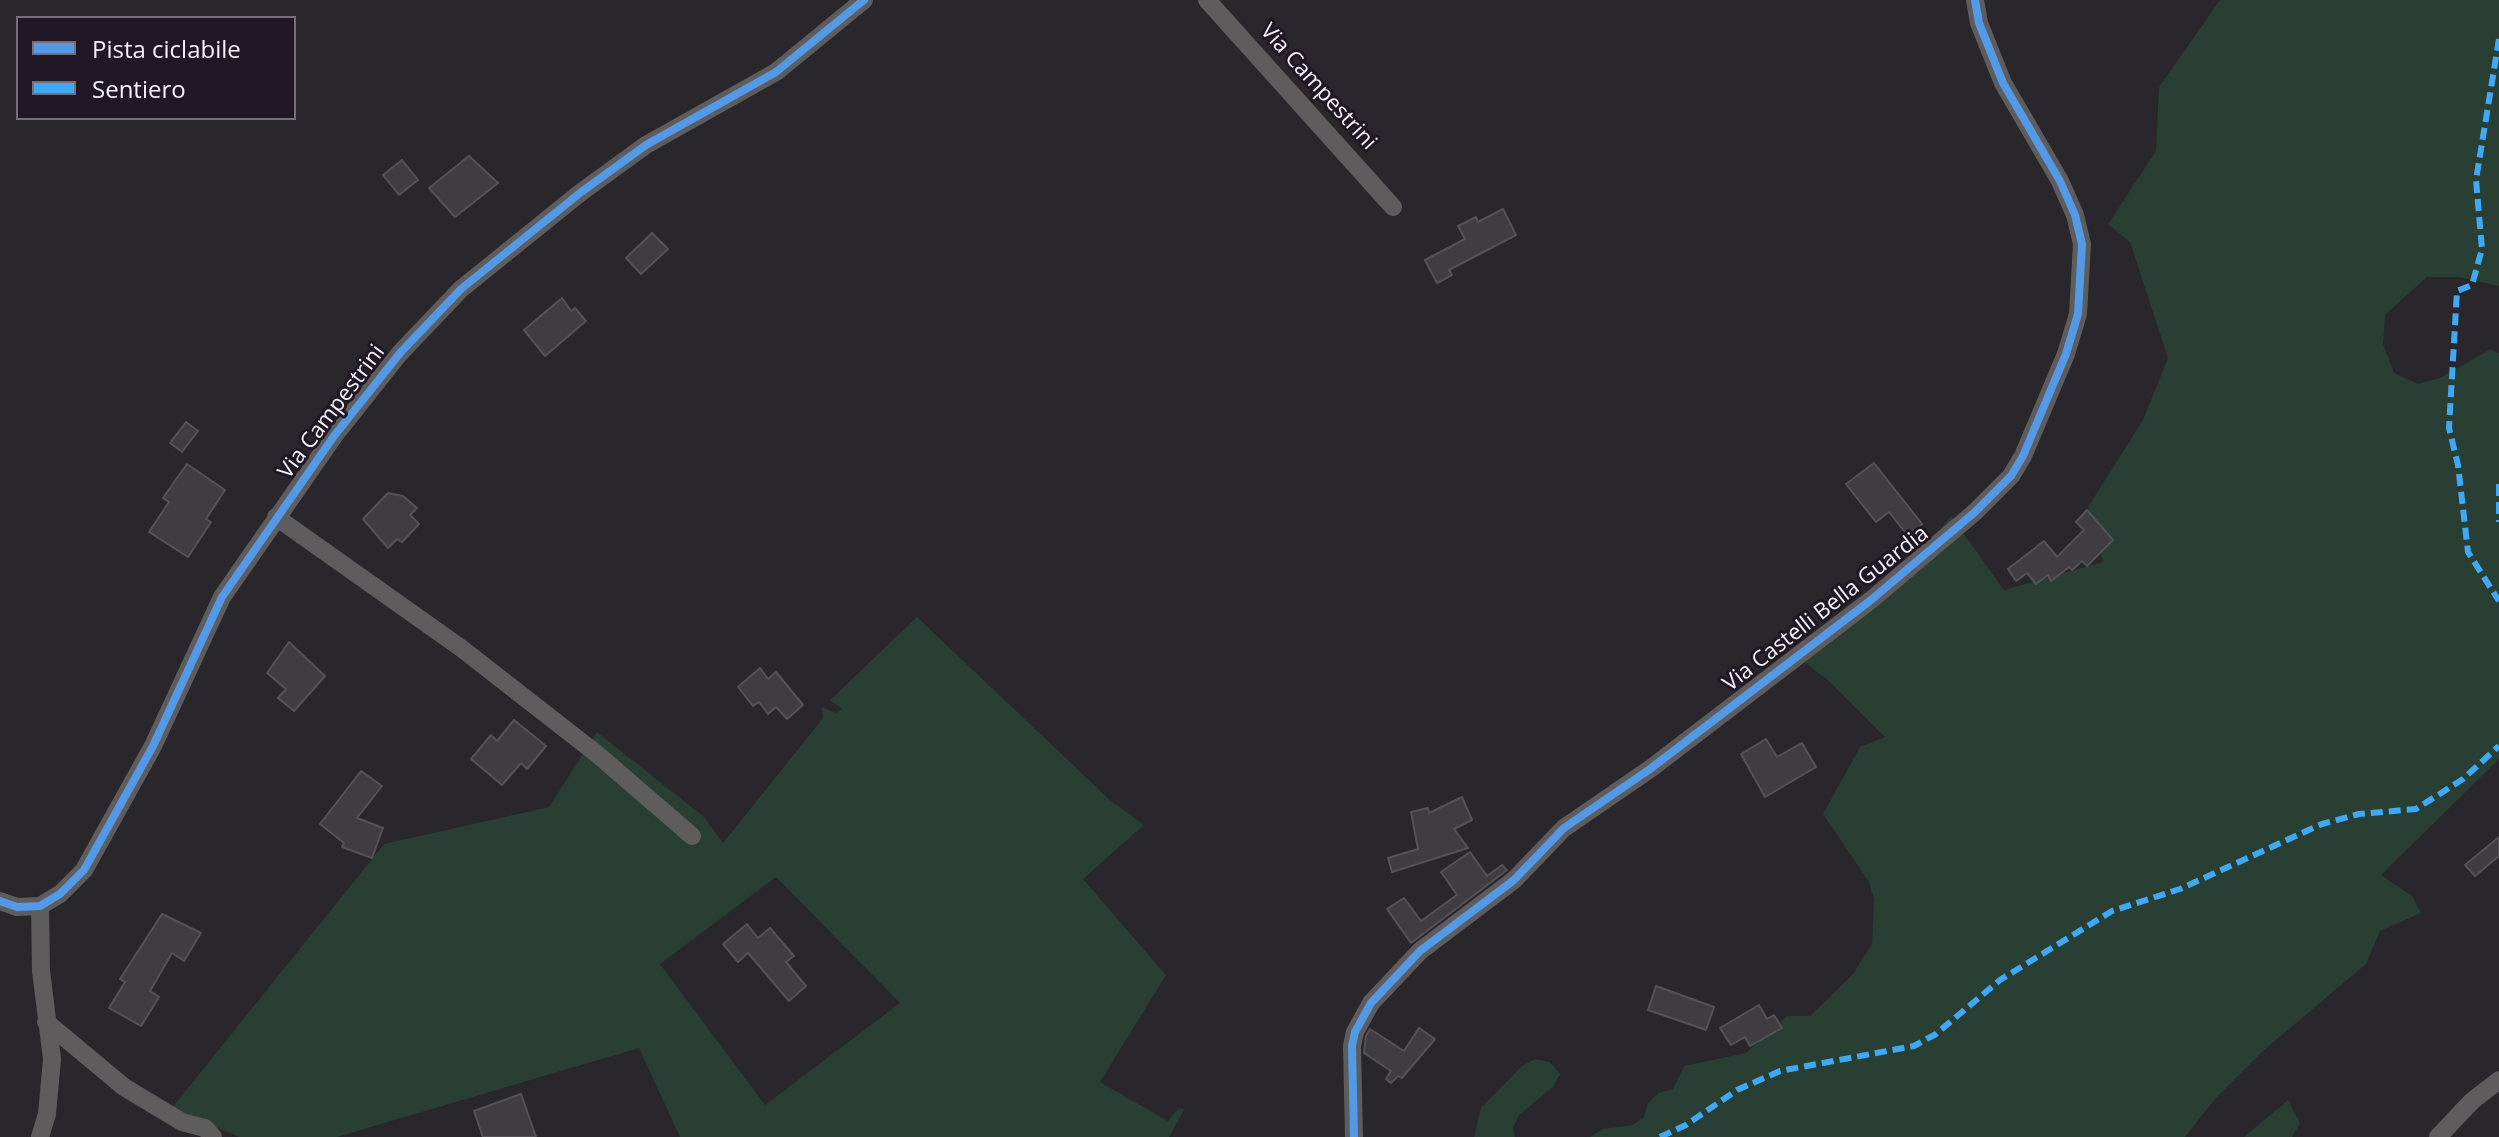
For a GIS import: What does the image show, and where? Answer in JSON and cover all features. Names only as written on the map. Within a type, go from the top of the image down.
[{"type":"street","name":"Via Campestrini","points":[[40,906],[60,894],[84,870],[153,746],[222,597],[276,517],[400,353],[461,289],[580,193],[646,145],[776,72],[864,0]]},
{"type":"street","name":"Via Campestrini","points":[[1207,0],[1393,207]]},
{"type":"street","name":"Via Castelli Bella Guardia","points":[[1354,1137],[1352,1046],[1355,1032],[1371,1003],[1420,951],[1514,880],[1564,828],[1650,769],[1871,600],[1975,512],[2011,476],[2023,456],[2066,354],[2078,314],[2082,244],[2075,215],[2060,181],[2003,83],[1975,0]]},
{"type":"street","points":[[276,517],[461,648],[597,754],[692,836]]},
{"type":"street","points":[[0,901],[17,907],[40,906],[51,1084],[40,1137]]},
{"type":"street","points":[[46,1022],[124,1087],[182,1122],[205,1128],[213,1137]]},
{"type":"street","points":[[2438,1137],[2472,1101],[2499,1080]]},
{"type":"green space","points":[[2220,0],[2499,0],[2499,286],[2459,277],[2427,277],[2385,315],[2383,344],[2394,373],[2418,384],[2440,378],[2491,349],[2499,353],[2499,759],[2381,875],[2412,896],[2421,913],[2380,931],[2366,964],[2264,1050],[2215,1099],[2185,1137],[1590,1137],[1603,1129],[1633,1125],[1644,1117],[1648,1103],[1659,1093],[1673,1089],[1684,1066],[1746,1053],[1787,1016],[1810,1016],[1853,974],[1872,944],[1874,899],[1869,882],[1823,814],[1860,747],[1885,737],[1830,682],[1794,654],[1900,580],[1951,516],[2004,590],[2103,562],[2088,507],[2143,420],[2168,358],[2130,242],[2108,224],[2156,151],[2159,87]]},
{"type":"green space","points":[[917,617],[1110,800],[1144,825],[1083,879],[1166,975],[1100,1082],[1168,1121],[1179,1108],[1184,1110],[1169,1137],[680,1137],[639,1048],[337,1137],[239,1137],[172,1108],[384,844],[549,807],[597,732],[704,817],[723,843],[823,718],[822,707],[836,713],[842,709],[830,700]],"holes":[[[776,877],[900,1003],[765,1105],[660,964]]]},
{"type":"green space","points":[[1535,1059],[1550,1062],[1560,1074],[1553,1087],[1519,1115],[1513,1128],[1515,1137],[1474,1137],[1481,1108],[1522,1066]]},
{"type":"green space","points":[[2288,1100],[2300,1123],[2292,1137],[2244,1137]]},
{"type":"building","points":[[469,156],[498,183],[455,217],[429,188]]},
{"type":"building","points":[[402,160],[418,180],[399,195],[383,175]]},
{"type":"building","points":[[1503,209],[1516,235],[1449,270],[1452,275],[1437,283],[1425,260],[1465,239],[1458,226],[1476,217],[1478,222]]},
{"type":"building","points":[[652,233],[668,249],[641,274],[626,258]]},
{"type":"building","points":[[562,298],[571,311],[575,308],[586,321],[545,356],[524,330]]},
{"type":"building","points":[[186,422],[198,431],[182,452],[170,443]]},
{"type":"building","points":[[1874,463],[1922,524],[1908,536],[1889,512],[1876,522],[1846,484]]},
{"type":"building","points":[[187,464],[225,490],[206,519],[211,522],[188,557],[149,532],[169,502],[163,498]]},
{"type":"building","points":[[388,493],[403,496],[417,508],[410,515],[419,524],[402,542],[397,539],[388,548],[363,519]]},
{"type":"building","points":[[2087,510],[2113,540],[2087,566],[2082,561],[2051,581],[2048,575],[2036,584],[2027,573],[2016,581],[2008,569],[2044,541],[2057,557],[2084,530],[2076,522]]},
{"type":"building","points":[[289,642],[325,676],[294,711],[278,698],[286,689],[267,673]]},
{"type":"building","points":[[760,668],[768,679],[776,672],[803,705],[787,719],[776,707],[768,714],[759,702],[753,706],[738,687]]},
{"type":"building","points":[[514,720],[546,746],[527,769],[521,763],[502,785],[471,759],[491,735],[497,741]]},
{"type":"building","points":[[1766,739],[1777,757],[1802,743],[1816,767],[1765,797],[1741,754]]},
{"type":"building","points":[[361,771],[382,786],[357,818],[383,828],[372,858],[342,847],[344,843],[320,824]]},
{"type":"building","points":[[1462,797],[1472,820],[1454,829],[1468,848],[1392,872],[1388,858],[1418,849],[1411,812],[1428,808],[1429,813]]},
{"type":"building","points":[[2499,837],[2499,856],[2475,876],[2465,865]]},
{"type":"building","points":[[1470,852],[1487,876],[1502,865],[1507,870],[1411,943],[1387,909],[1404,898],[1421,921],[1457,895],[1441,872]]},
{"type":"building","points":[[162,914],[201,933],[184,961],[172,953],[150,991],[159,997],[141,1026],[109,1008],[125,982],[120,979]]},
{"type":"building","points":[[747,924],[758,938],[770,928],[794,956],[786,962],[806,986],[789,1001],[748,953],[738,962],[723,944]]},
{"type":"building","points":[[1656,986],[1714,1007],[1706,1030],[1648,1010]]},
{"type":"building","points":[[1759,1005],[1767,1019],[1774,1015],[1782,1028],[1750,1046],[1745,1037],[1731,1045],[1720,1028]]},
{"type":"building","points":[[1419,1028],[1435,1039],[1402,1078],[1398,1076],[1391,1083],[1386,1079],[1391,1071],[1364,1053],[1366,1036],[1370,1029],[1404,1051]]},
{"type":"building","points":[[521,1094],[536,1137],[483,1137],[474,1111]]},
{"type":"marked path","points":[[2499,39],[2476,180],[2482,249],[2472,285],[2457,291],[2449,428],[2458,465],[2468,552],[2499,601]]},
{"type":"marked path","points":[[2499,484],[2499,522]]},
{"type":"marked path","points":[[1660,1137],[1686,1125],[1737,1090],[1780,1071],[1914,1046],[1936,1034],[2000,980],[2112,911],[2180,889],[2322,824],[2359,814],[2416,809],[2463,779],[2499,746]]},
{"type":"cycle path","points":[[0,901],[17,907],[40,906],[60,894],[84,870],[153,746],[222,597],[334,436],[400,353],[461,289],[580,193],[646,145],[776,72],[864,0]]},
{"type":"cycle path","points":[[1354,1137],[1352,1046],[1355,1032],[1371,1003],[1420,951],[1514,880],[1564,828],[1650,769],[1871,600],[1975,512],[2011,476],[2023,456],[2066,354],[2078,314],[2082,244],[2075,215],[2060,181],[2003,83],[1979,23],[1975,0]]}]
